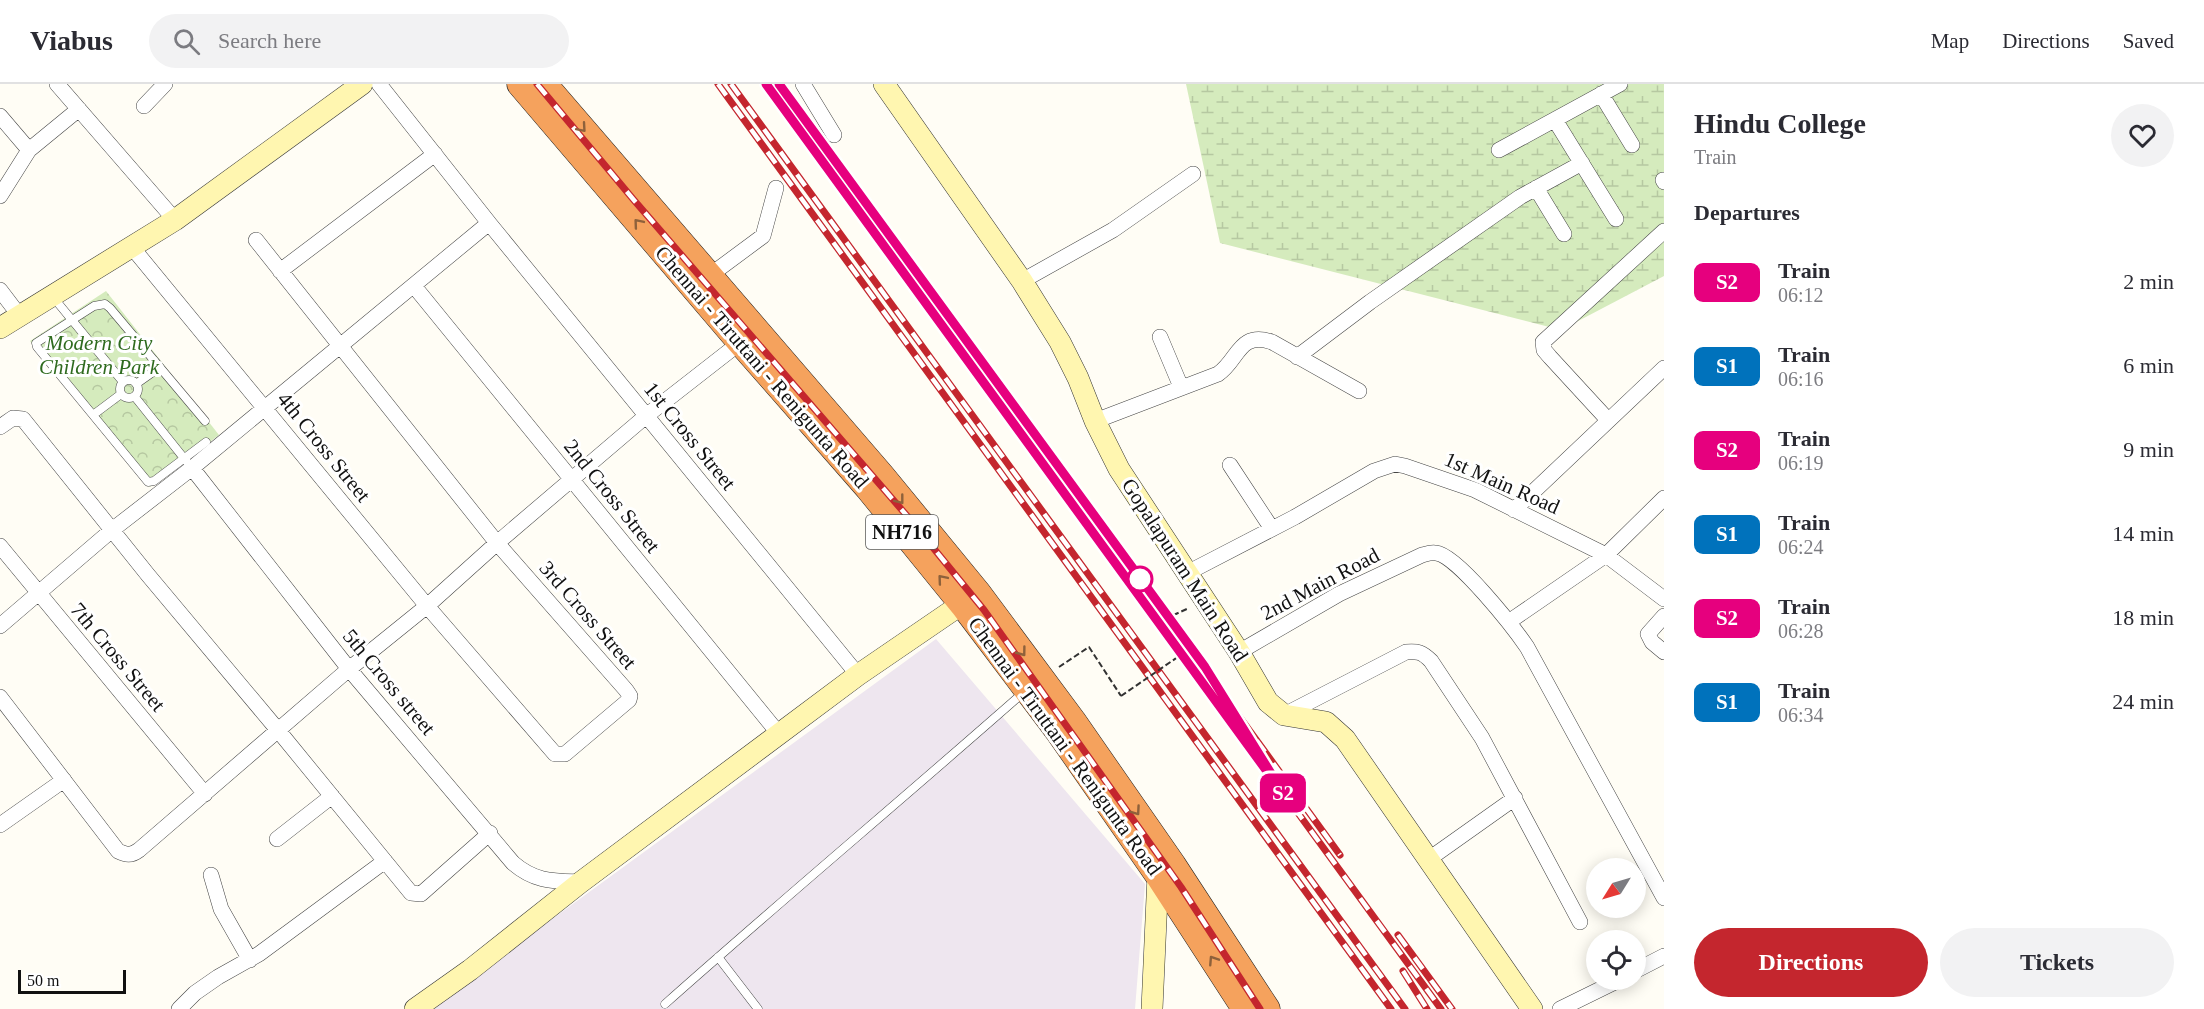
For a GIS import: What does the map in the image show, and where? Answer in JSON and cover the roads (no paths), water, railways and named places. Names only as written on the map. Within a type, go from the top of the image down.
[{"type":"highway","name":"Chennai - Tiruttani - Renigunta Road","points":[[520,84],[747,336],[882,476],[1034,684],[1073,721],[1161,864],[1245,1009]]},
{"type":"highway","name":"Chennai - Tiruttani - Renigunta Road","points":[[544,84],[709,276],[747,336]]},
{"type":"highway","name":"Chennai - Tiruttani - Renigunta Road","points":[[1161,864],[1267,1009]]},
{"type":"street","points":[[57,84],[175,220]]},
{"type":"street","points":[[144,106],[165,84]]},
{"type":"street","points":[[0,328],[175,220],[362,84]]},
{"type":"street","name":"1st Cross Street","points":[[379,84],[489,224],[858,675]]},
{"type":"street","points":[[803,84],[834,135]]},
{"type":"street","name":"Gopalapuram Main Road","points":[[884,84],[1022,281],[1060,342],[1078,378],[1095,422],[1119,469],[1239,652],[1268,702],[1284,715]]},
{"type":"street","points":[[1499,150],[1620,84]]},
{"type":"street","points":[[1601,94],[1632,145]]},
{"type":"street","points":[[0,196],[29,150],[79,109]]},
{"type":"street","points":[[0,116],[29,150]]},
{"type":"street","points":[[1555,120],[1616,219]]},
{"type":"street","points":[[280,271],[435,154]]},
{"type":"street","points":[[1297,357],[1379,295],[1520,197],[1582,163]]},
{"type":"street","points":[[1022,281],[1113,230],[1193,174]]},
{"type":"street","points":[[709,276],[763,236],[776,188]]},
{"type":"street","points":[[1536,188],[1564,234]]},
{"type":"street","points":[[0,626],[188,463],[265,408],[489,224]]},
{"type":"street","points":[[1608,420],[1544,350],[1543,342],[1664,231]]},
{"type":"street","points":[[256,240],[496,543]]},
{"type":"street","name":"4th Cross Street","points":[[131,246],[485,675]]},
{"type":"street","name":"2nd Cross Street","points":[[414,286],[779,734]]},
{"type":"street","points":[[0,290],[19,315]]},
{"type":"street","points":[[0,697],[5,712],[64,780],[118,851],[126,855],[133,855],[278,729],[427,606],[571,479],[747,336]]},
{"type":"street","points":[[1160,338],[1181,387]]},
{"type":"street","points":[[1095,422],[1218,374],[1225,370],[1238,348],[1248,342],[1262,339],[1272,342],[1359,391]]},
{"type":"street","points":[[1514,510],[1664,368]]},
{"type":"street","points":[[0,427],[13,418],[23,419],[411,893],[421,894],[490,833]]},
{"type":"street","name":"5th Cross street","points":[[188,463],[349,669],[513,862],[524,873],[548,881],[580,882]]},
{"type":"street","name":"1st Main Road","points":[[1187,573],[1272,529],[1374,471],[1395,464],[1475,490],[1606,555],[1664,599]]},
{"type":"street","points":[[1230,465],[1272,529]]},
{"type":"street","points":[[1664,498],[1606,555],[1510,621],[1527,647],[1664,898]]},
{"type":"street","name":"3rd Cross Street","points":[[485,675],[558,755],[565,754],[627,703],[630,696],[584,640],[496,543]]},
{"type":"street","name":"7th Cross Street","points":[[0,546],[205,794]]},
{"type":"street","name":"2nd Main Road","points":[[1239,652],[1339,594],[1422,555],[1435,553],[1451,560],[1510,621]]},
{"type":"street","points":[[415,1009],[470,970],[580,882],[858,675],[971,599]]},
{"type":"street","points":[[1664,616],[1648,634],[1652,642],[1664,652]]},
{"type":"street","points":[[1284,715],[1406,652],[1419,651],[1431,661],[1482,738],[1580,922]]},
{"type":"street","points":[[1284,715],[1326,722],[1345,739],[1532,1009]]},
{"type":"street","points":[[0,825],[64,780]]},
{"type":"street","points":[[277,839],[332,796]]},
{"type":"street","points":[[1429,859],[1515,798]]},
{"type":"street","points":[[179,1009],[195,993],[218,977],[250,960],[385,861]]},
{"type":"street","points":[[1152,1009],[1161,864]]},
{"type":"street","points":[[211,875],[221,909],[250,960]]},
{"type":"street","points":[[1646,965],[1664,956]]},
{"type":"street","points":[[1560,1009],[1599,990]]},
{"type":"lane","points":[[52,296],[123,382]]},
{"type":"lane","points":[[205,421],[105,304],[94,306],[36,341],[36,345],[148,482],[188,463],[206,442]]},
{"type":"lane","points":[[136,384],[160,366]]},
{"type":"lane","points":[[128,380],[136,384],[138,389],[135,397],[127,399],[121,394],[120,388],[123,382],[128,380]]},
{"type":"lane","points":[[93,415],[121,394]]},
{"type":"lane","points":[[135,397],[188,463]]},
{"type":"lane","points":[[665,1004],[1034,684]]},
{"type":"lane","points":[[718,957],[758,1009]]},
{"type":"railway","points":[[537,84],[633,199],[908,517],[984,610],[1181,887],[1260,1009]]},
{"type":"railway","points":[[718,84],[1391,1009]]},
{"type":"railway","points":[[731,84],[1405,1009]]},
{"type":"railway","points":[[766,84],[1441,1009]]},
{"type":"railway","points":[[779,84],[1340,855]]},
{"type":"railway","points":[[1398,935],[1452,1009]]},
{"type":"railway","points":[[1403,971],[1427,1009]]},
{"type":"train","name":"S2","points":[[766,84],[1285,796],[1205,667],[779,84]]},
{"type":"park label","name":"Modern City Children Park","points":[[99,355]]}]
